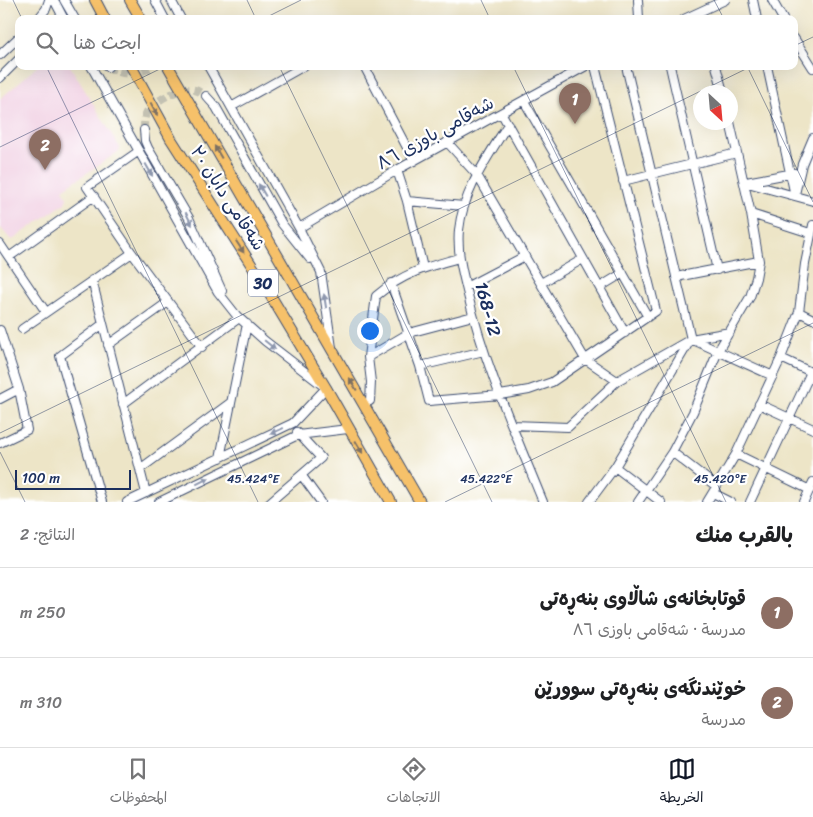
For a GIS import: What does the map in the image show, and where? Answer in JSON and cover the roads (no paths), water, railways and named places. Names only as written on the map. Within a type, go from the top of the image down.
[{"type":"main road","points":[[95,0],[103,15]]},
{"type":"main road","points":[[130,0],[139,15]]},
{"type":"main road","name":"شەقامی دابان ٣٠","points":[[133,70],[170,139],[263,283],[391,502]]},
{"type":"main road","name":"شەقامی دابان ٣٠","points":[[170,70],[420,502]]},
{"type":"street","points":[[41,15],[49,0]]},
{"type":"street","points":[[54,0],[62,15]]},
{"type":"street","points":[[64,0],[73,15]]},
{"type":"street","points":[[155,0],[164,15]]},
{"type":"street","points":[[170,0],[179,15]]},
{"type":"street","points":[[638,0],[639,15]]},
{"type":"street","points":[[705,15],[725,0]]},
{"type":"street","points":[[753,0],[756,15]]},
{"type":"street","points":[[772,0],[781,15]]},
{"type":"street","points":[[0,55],[15,41]]},
{"type":"street","points":[[798,44],[813,68]]},
{"type":"street","points":[[0,78],[15,64]]},
{"type":"street","points":[[93,70],[218,292],[239,318],[265,341],[326,388],[293,423],[128,502]]},
{"type":"street","points":[[210,70],[321,272],[333,350]]},
{"type":"street","points":[[230,107],[297,70]]},
{"type":"street","points":[[366,70],[414,161]]},
{"type":"street","name":"شەقامی باوزی ٨٦","points":[[298,228],[397,170],[502,114],[579,70]]},
{"type":"street","points":[[392,283],[420,366],[429,401],[500,395],[529,390],[552,382],[656,311],[596,70]]},
{"type":"street","points":[[589,502],[615,467],[691,338],[627,70]]},
{"type":"street","points":[[671,70],[717,270]]},
{"type":"street","points":[[717,70],[720,85]]},
{"type":"street","points":[[768,70],[795,196]]},
{"type":"street","points":[[206,96],[216,107],[282,224],[321,272]]},
{"type":"street","points":[[524,101],[648,316]]},
{"type":"street","points":[[502,114],[625,333]]},
{"type":"street","name":"168-12","points":[[508,124],[477,175],[464,206],[459,230],[459,258],[473,316],[484,351],[543,502]]},
{"type":"street","points":[[144,130],[145,142],[188,218],[230,307]]},
{"type":"street","points":[[638,502],[672,452],[693,412],[718,351],[750,297],[756,278],[759,261],[752,214],[732,130]]},
{"type":"street","points":[[795,196],[806,152],[813,138]]},
{"type":"street","points":[[447,142],[477,175],[585,359],[617,381]]},
{"type":"street","points":[[139,152],[87,187],[132,253],[202,347]]},
{"type":"street","points":[[623,181],[737,152]]},
{"type":"street","points":[[397,170],[407,201],[423,268]]},
{"type":"street","points":[[744,182],[800,172]]},
{"type":"street","points":[[744,182],[813,201]]},
{"type":"street","points":[[9,257],[94,196]]},
{"type":"street","points":[[407,201],[464,206]]},
{"type":"street","points":[[707,502],[736,454],[781,358],[799,312],[809,260],[812,229],[752,214]]},
{"type":"street","points":[[0,244],[46,312]]},
{"type":"street","points":[[22,329],[132,253]]},
{"type":"street","points":[[466,287],[525,256]]},
{"type":"street","points":[[364,404],[370,401],[371,382],[368,357],[376,296],[392,283],[423,268],[459,258]]},
{"type":"street","points":[[541,283],[584,259]]},
{"type":"street","points":[[676,277],[759,261]]},
{"type":"street","points":[[600,287],[623,273]]},
{"type":"street","points":[[92,280],[146,493]]},
{"type":"street","points":[[108,345],[168,302]]},
{"type":"street","points":[[799,312],[813,320]]},
{"type":"street","points":[[368,357],[409,333],[473,316]]},
{"type":"street","points":[[122,404],[239,318]]},
{"type":"street","points":[[102,502],[60,356],[103,324]]},
{"type":"street","points":[[220,458],[247,324]]},
{"type":"street","points":[[0,331],[19,389],[27,430],[0,443]]},
{"type":"street","points":[[512,425],[568,427],[617,381],[691,338],[730,332]]},
{"type":"street","points":[[691,338],[772,376]]},
{"type":"street","points":[[420,366],[484,351]]},
{"type":"street","points":[[750,502],[812,373],[781,358]]},
{"type":"street","points":[[0,399],[19,389]]},
{"type":"street","points":[[140,469],[230,402]]},
{"type":"street","points":[[759,404],[813,429]]},
{"type":"street","points":[[270,502],[321,458],[298,434],[293,423]]},
{"type":"street","points":[[159,502],[298,434],[348,429]]},
{"type":"street","points":[[672,452],[731,502]]},
{"type":"street","points":[[736,454],[811,486],[804,502]]},
{"type":"street","points":[[615,467],[661,502]]},
{"type":"street","points":[[302,476],[321,502]]},
{"type":"tunnel","points":[[115,70],[130,74],[145,70]]},
{"type":"tunnel","points":[[144,130],[144,122],[148,110],[163,98],[190,89],[206,96]]},
{"type":"place","name":"قوتابخانەی شاڵاوی بنەڕەتی","points":[[575,124]]},
{"type":"place","name":"خوێندنگەی بنەڕەتی سوورێن","points":[[45,170]]}]
